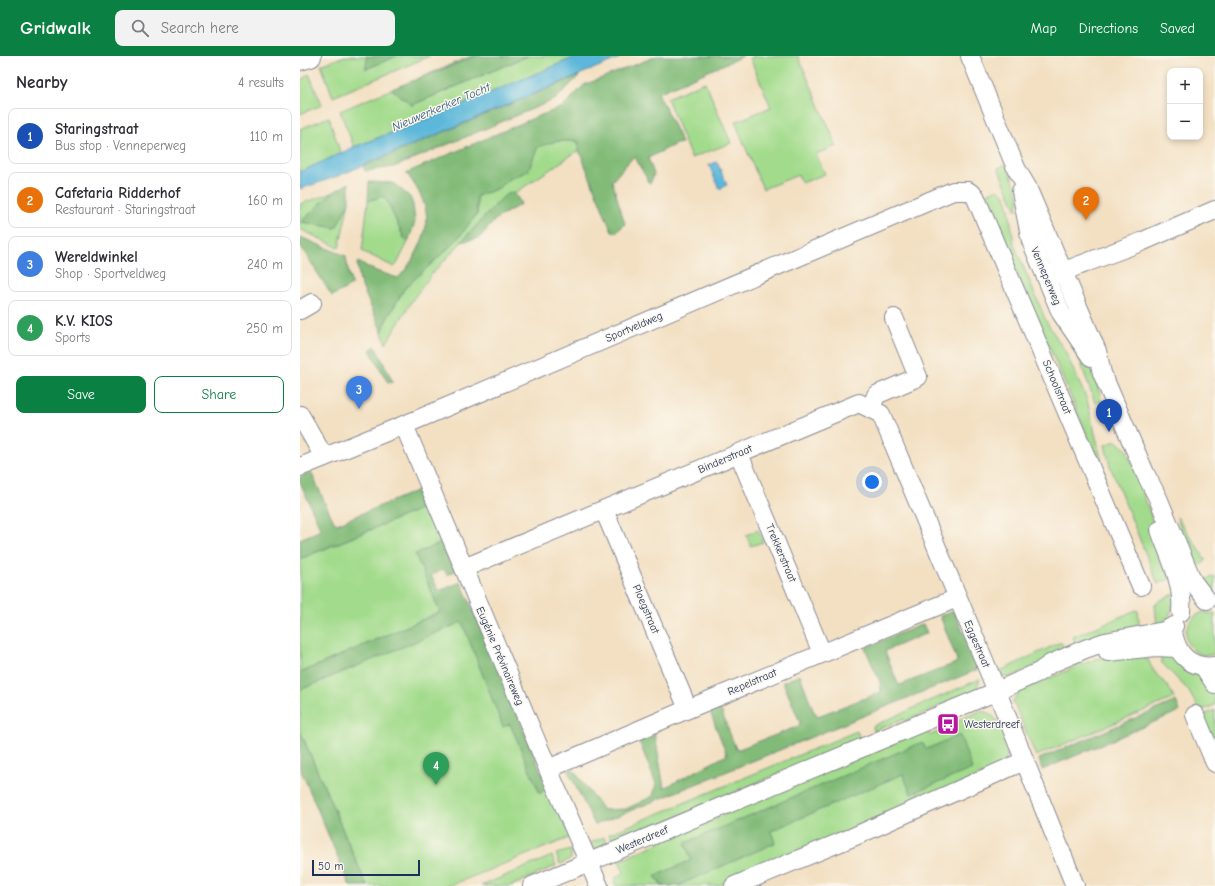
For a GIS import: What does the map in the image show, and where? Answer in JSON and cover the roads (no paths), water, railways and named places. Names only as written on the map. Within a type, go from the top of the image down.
[{"type":"main road","points":[[300,59],[310,56]]},
{"type":"street","name":"Venneperweg","points":[[970,56],[1016,168],[1031,241],[1054,274],[1068,326],[1102,373],[1145,473],[1158,498],[1193,582],[1211,600]]},
{"type":"street","name":"Sportveldweg","points":[[300,467],[404,425],[953,191],[968,191]]},
{"type":"street","name":"Schoolstraat","points":[[968,191],[975,196],[1141,586]]},
{"type":"street","points":[[1054,274],[1141,242],[1215,210]]},
{"type":"street","points":[[871,409],[876,395],[918,377],[894,318]]},
{"type":"street","name":"Binderstraat","points":[[464,568],[859,403],[871,409]]},
{"type":"street","name":"Eggestraat","points":[[871,409],[881,414],[1075,886]]},
{"type":"street","points":[[300,415],[324,457]]},
{"type":"street","name":"Eugénie Prévinaireweg","points":[[404,425],[548,769],[599,886]]},
{"type":"street","name":"Trekkerstraat","points":[[739,454],[822,653]]},
{"type":"street","name":"Venneperweg","points":[[1145,473],[1149,500],[1180,588],[1182,600],[1174,637],[1177,648]]},
{"type":"street","name":"Ploegstraat","points":[[604,510],[688,709]]},
{"type":"street","name":"Repelstraat","points":[[548,769],[688,709],[957,598]]},
{"type":"street","name":"Westerdreef","points":[[532,886],[995,692],[1039,672],[1050,664],[1086,648],[1105,642],[1154,634],[1178,619],[1193,603],[1211,600]]},
{"type":"street","name":"Westerdreef","points":[[1039,672],[1055,672],[1091,656],[1108,652],[1156,647],[1177,648]]},
{"type":"street","points":[[1177,648],[1188,661],[1210,666],[1215,684]]},
{"type":"street","points":[[1195,715],[1215,762]]},
{"type":"street","points":[[734,886],[853,838],[1024,762]]},
{"type":"water","points":[[578,56],[624,56],[338,176],[300,189],[300,172],[354,147],[432,117]]},
{"type":"water","points":[[717,162],[727,185],[719,189],[709,165]]},
{"type":"place","name":"Cafetaria Ridderhof","points":[[1086,220]]},
{"type":"place","name":"Wereldwinkel","points":[[359,409]]},
{"type":"place","name":"Staringstraat","points":[[1109,432]]},
{"type":"place","name":"Westerdreef","points":[[948,724]]},
{"type":"place","name":"K.V. KIOS","points":[[436,785]]},
{"type":"water label","name":"Nieuwerkerker Tocht","points":[[441,107]]}]
